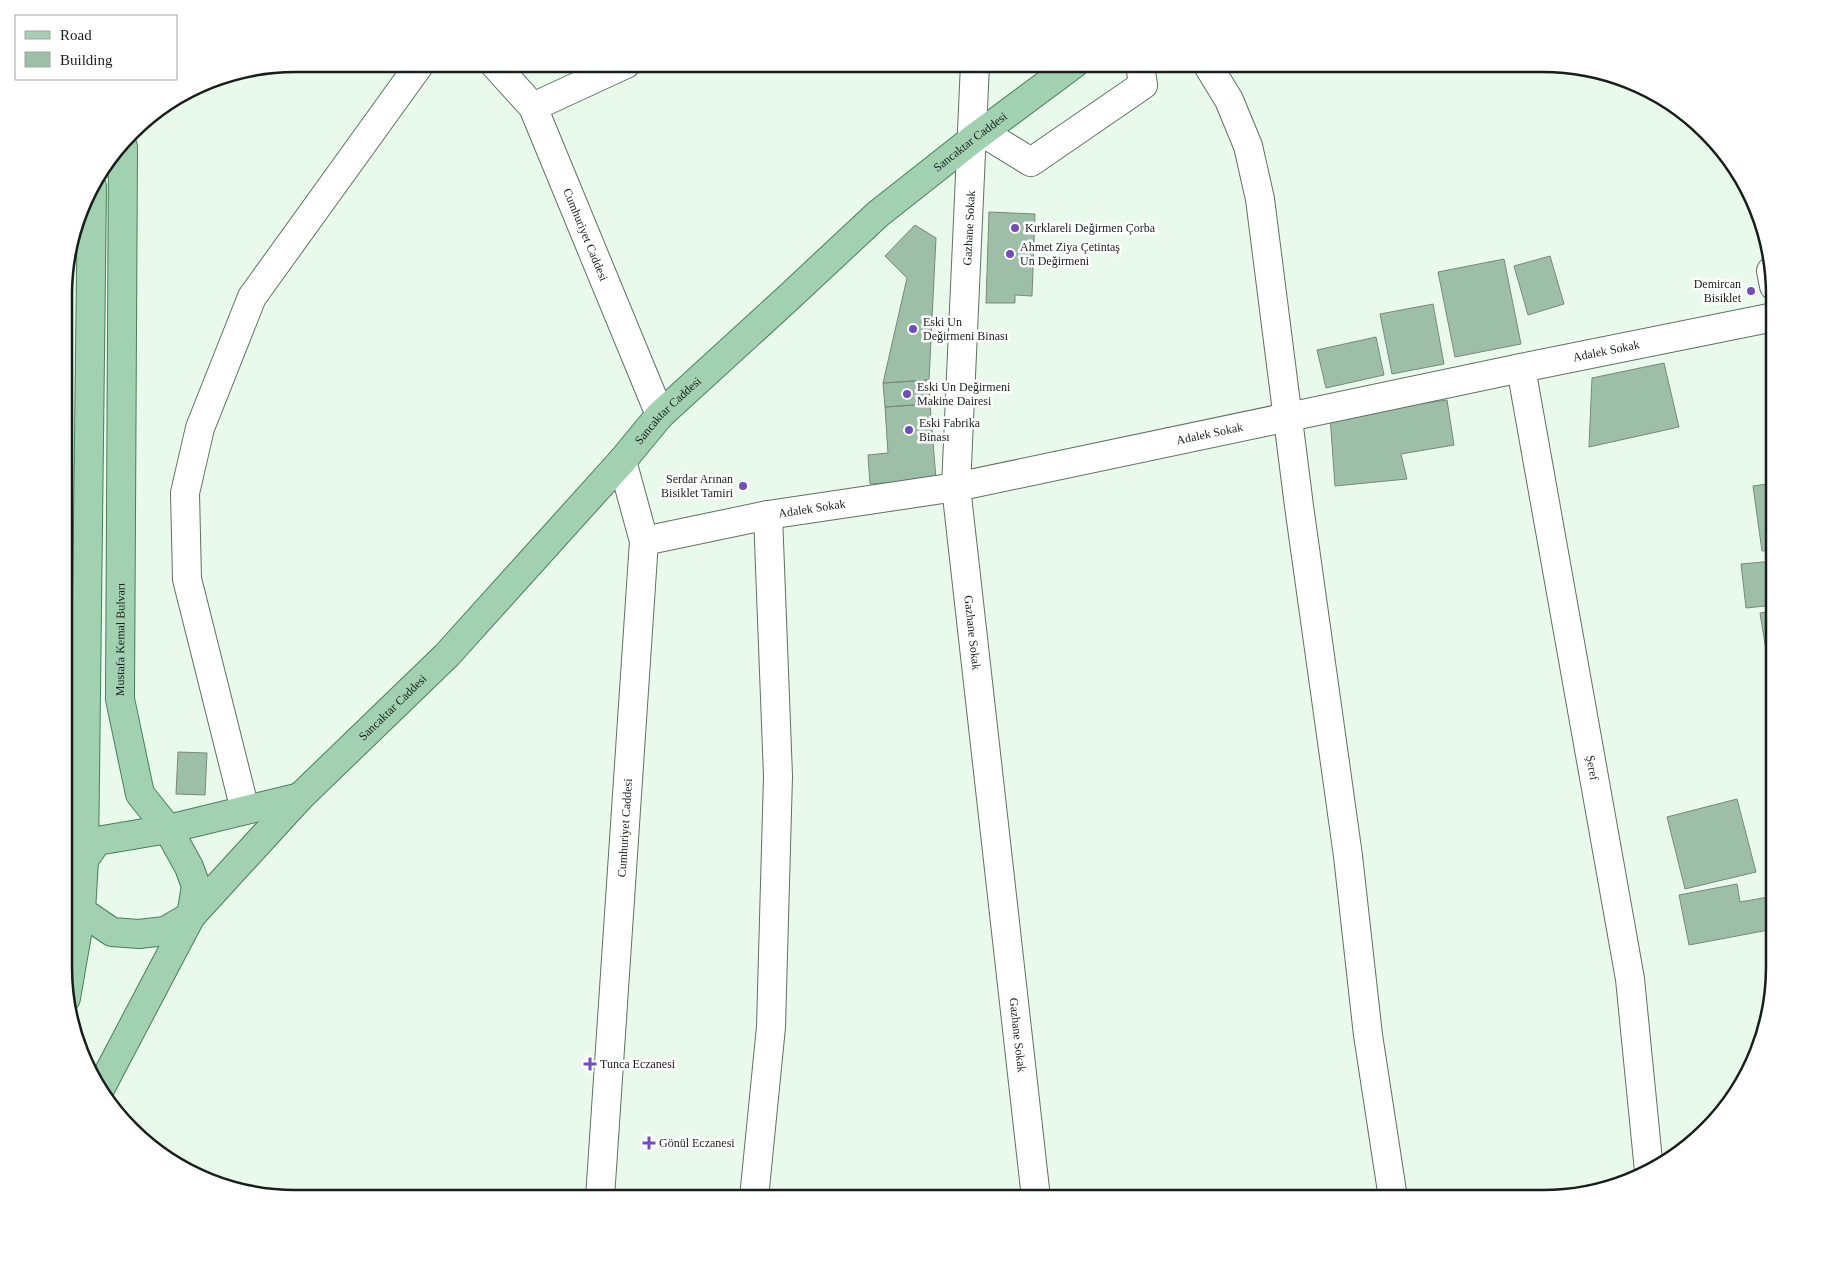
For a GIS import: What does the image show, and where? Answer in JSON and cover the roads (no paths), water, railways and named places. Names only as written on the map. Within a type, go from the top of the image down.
[{"type":"main road","name":"Sancaktar Caddesi","points":[[191,916],[300,797],[446,655],[622,461],[660,415],[878,214],[978,135],[1063,72]]},
{"type":"main road","name":"Mustafa Kemal Bulvarı","points":[[104,1081],[191,916],[196,886],[190,867],[168,829],[140,794],[120,699],[123,155]]},
{"type":"main road","points":[[72,963],[81,911],[84,860],[92,206]]},
{"type":"main road","points":[[78,247],[91,273]]},
{"type":"main road","points":[[84,860],[97,841],[168,829],[300,797]]},
{"type":"main road","points":[[81,911],[112,932],[139,934],[165,931],[191,916]]},
{"type":"street","points":[[245,810],[187,579],[185,493],[187,484],[200,428],[252,297],[414,72]]},
{"type":"street","name":"Cumhuriyet Caddesi","points":[[501,72],[533,107],[660,415]]},
{"type":"street","points":[[533,107],[609,72]]},
{"type":"street","name":"Gazhane Sokak","points":[[975,72],[978,135],[956,487],[1035,1190]]},
{"type":"street","points":[[978,135],[1031,162],[1143,85],[1141,72]]},
{"type":"street","points":[[1212,72],[1229,100],[1248,146],[1260,199],[1299,506],[1348,856],[1368,1035],[1392,1190]]},
{"type":"street","name":"Adalek Sokak","points":[[644,541],[768,514],[956,487],[1521,368],[1766,319]]},
{"type":"street","name":"Şeref","points":[[1521,368],[1630,979],[1648,1163]]},
{"type":"street","name":"Cumhuriyet Caddesi","points":[[601,1190],[644,541],[622,461]]},
{"type":"street","points":[[755,1190],[771,1028],[778,776],[768,514]]},
{"type":"place","name":"Kırklareli Değirmen Çorba","points":[[1015,228]]},
{"type":"place","name":"Ahmet Ziya Çetintaş Un Değirmeni","points":[[1010,254]]},
{"type":"place","name":"Demircan Bisiklet","points":[[1751,291]]},
{"type":"place","name":"Eski Un Değirmeni Binası","points":[[913,329]]},
{"type":"place","name":"Eski Un Değirmeni Makine Dairesi","points":[[907,394]]},
{"type":"place","name":"Eski Fabrika Binası","points":[[909,430]]},
{"type":"place","name":"Serdar Arınan Bisiklet Tamiri","points":[[743,486]]},
{"type":"place","name":"Tunca Eczanesi","points":[[590,1064]]},
{"type":"place","name":"Gönül Eczanesi","points":[[649,1143]]}]
